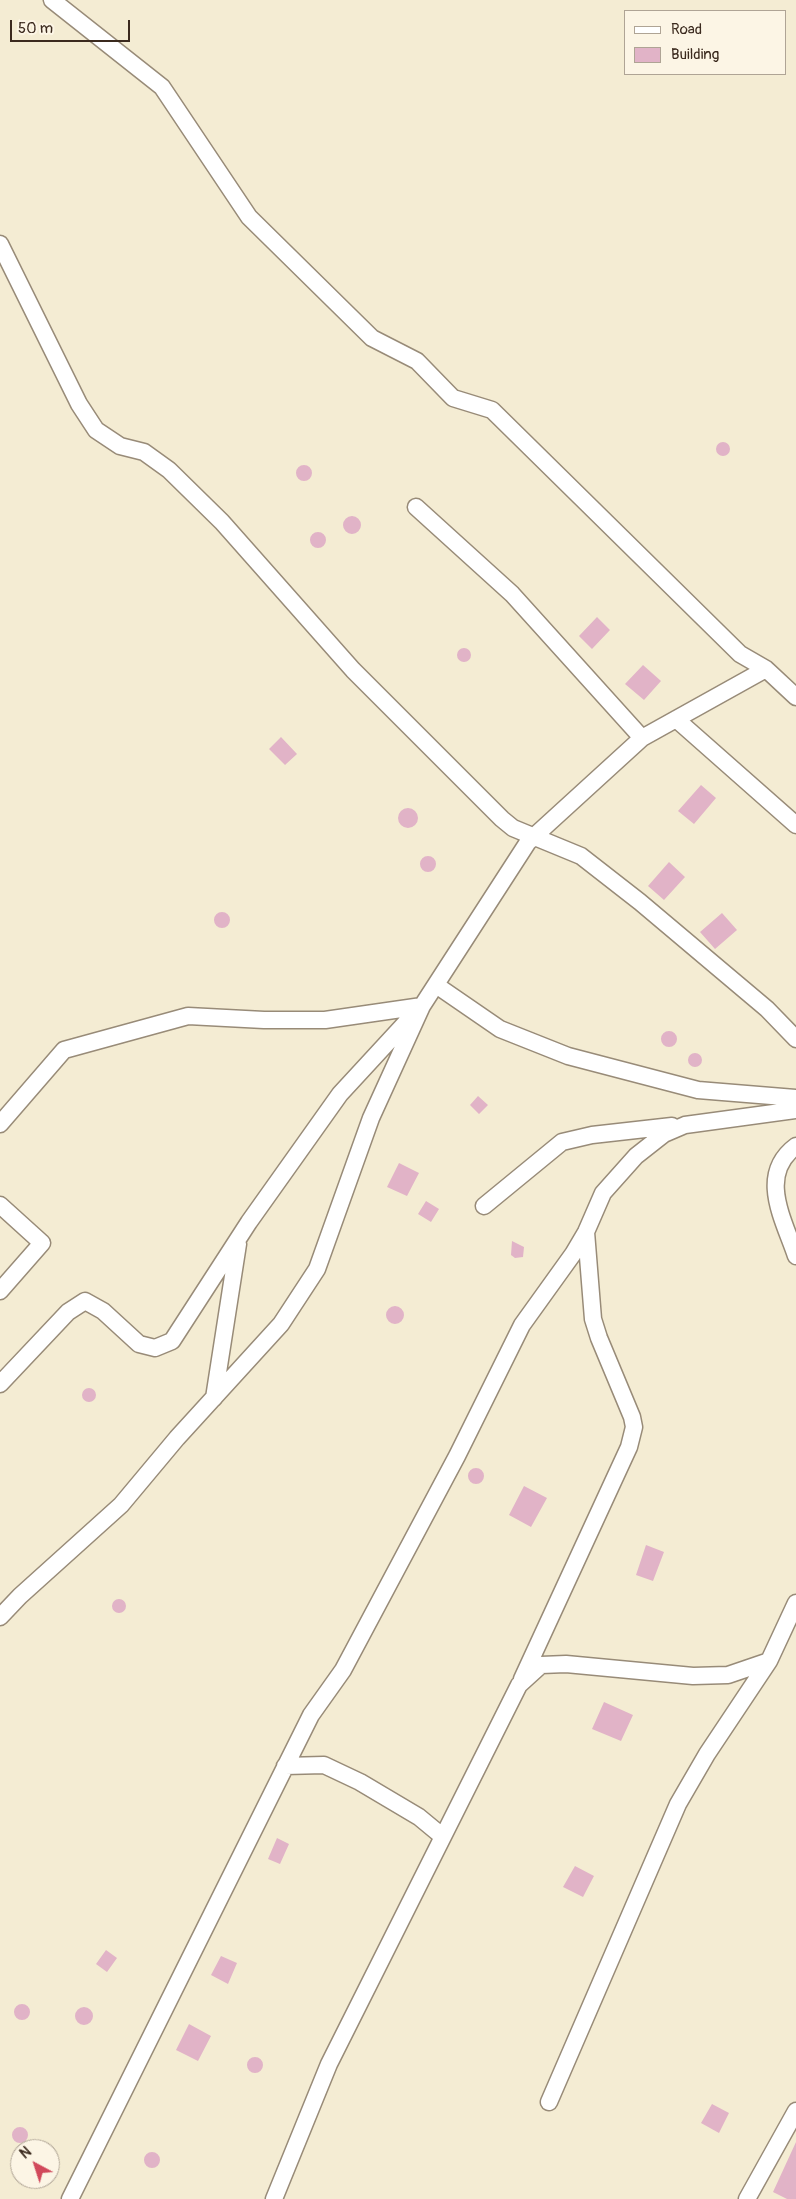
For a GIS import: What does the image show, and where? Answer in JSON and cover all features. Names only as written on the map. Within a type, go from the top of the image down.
[{"type":"street","points":[[52,0],[162,88],[249,217],[372,338],[416,361],[453,398],[492,410],[740,654],[766,669],[796,697]]},
{"type":"street","points":[[0,244],[79,404],[96,430],[120,446],[144,452],[169,470],[222,522],[353,670],[450,769],[513,828],[581,856],[640,902],[767,1009],[796,1039]]},
{"type":"street","points":[[416,507],[512,594],[642,738]]},
{"type":"street","points":[[0,1617],[20,1596],[121,1505],[281,1324],[317,1269],[371,1118],[422,1006],[533,837],[642,738],[766,669]]},
{"type":"street","points":[[676,719],[796,825]]},
{"type":"street","points":[[436,985],[500,1028],[568,1056],[698,1090],[796,1098]]},
{"type":"street","points":[[0,1124],[64,1050],[188,1016],[264,1020],[325,1020],[422,1006]]},
{"type":"street","points":[[0,1384],[68,1312],[85,1301],[103,1311],[139,1344],[155,1348],[172,1341],[239,1237],[340,1094],[422,1006]]},
{"type":"street","points":[[484,1206],[562,1142],[592,1135],[796,1110]]},
{"type":"street","points":[[70,2199],[311,1715],[343,1670],[457,1456],[522,1325],[573,1254],[586,1232],[603,1193],[636,1156],[664,1134],[685,1125]]},
{"type":"street","points":[[796,1146],[778,1166],[774,1186],[796,1256]]},
{"type":"street","points":[[0,1205],[42,1243],[0,1291]]},
{"type":"street","points":[[274,2199],[329,2064],[519,1685],[629,1447],[634,1427],[632,1416],[599,1338],[593,1319],[586,1232]]},
{"type":"street","points":[[214,1398],[239,1237]]},
{"type":"street","points":[[549,2102],[678,1804],[707,1754],[768,1661],[796,1603]]},
{"type":"street","points":[[519,1685],[541,1665],[566,1664],[693,1676],[728,1675],[768,1661]]},
{"type":"street","points":[[285,1766],[324,1765],[360,1782],[419,1818],[442,1836]]},
{"type":"street","points":[[747,2199],[796,2111]]},
{"type":"building","points":[[720,442],[726,442],[730,449],[726,456],[720,456],[716,452],[716,446]]},
{"type":"building","points":[[304,465],[312,473],[304,481],[296,473]]},
{"type":"building","points":[[352,516],[358,519],[361,525],[358,531],[352,534],[346,531],[343,525],[346,519]]},
{"type":"building","points":[[318,532],[326,540],[318,548],[310,540]]},
{"type":"building","points":[[597,617],[610,630],[592,649],[579,636]]},
{"type":"building","points":[[464,648],[469,650],[471,655],[469,660],[464,662],[459,660],[457,655],[459,650]]},
{"type":"building","points":[[643,665],[661,681],[644,700],[625,684]]},
{"type":"building","points":[[281,737],[297,754],[285,765],[269,749]]},
{"type":"building","points":[[701,785],[716,798],[694,824],[678,811]]},
{"type":"building","points":[[408,808],[415,811],[418,818],[415,825],[408,828],[401,825],[398,818],[401,811]]},
{"type":"building","points":[[428,856],[436,864],[428,872],[420,864]]},
{"type":"building","points":[[669,862],[685,877],[664,900],[648,886]]},
{"type":"building","points":[[222,912],[228,914],[230,920],[228,926],[222,928],[216,926],[214,920],[216,914]]},
{"type":"building","points":[[722,913],[737,930],[715,949],[700,932]]},
{"type":"building","points":[[669,1031],[675,1033],[677,1039],[675,1045],[669,1047],[663,1045],[661,1039],[663,1033]]},
{"type":"building","points":[[692,1053],[698,1053],[702,1060],[698,1067],[692,1067],[688,1063],[688,1057]]},
{"type":"building","points":[[478,1096],[488,1105],[479,1114],[470,1105]]},
{"type":"building","points":[[399,1163],[419,1173],[407,1196],[387,1187]]},
{"type":"building","points":[[426,1201],[439,1209],[431,1222],[418,1214]]},
{"type":"building","points":[[512,1241],[524,1247],[523,1257],[515,1258],[511,1255]]},
{"type":"building","points":[[395,1306],[401,1309],[404,1315],[401,1321],[395,1324],[389,1321],[386,1315],[389,1309]]},
{"type":"building","points":[[89,1388],[94,1390],[96,1395],[94,1400],[89,1402],[84,1400],[82,1395],[84,1390]]},
{"type":"building","points":[[476,1468],[484,1476],[476,1484],[468,1476]]},
{"type":"building","points":[[524,1486],[547,1498],[531,1527],[509,1515]]},
{"type":"building","points":[[646,1545],[664,1552],[653,1581],[636,1575]]},
{"type":"building","points":[[116,1599],[122,1599],[126,1606],[122,1613],[116,1613],[112,1609],[112,1603]]},
{"type":"building","points":[[604,1702],[633,1715],[621,1741],[592,1729]]},
{"type":"building","points":[[277,1838],[289,1844],[280,1864],[268,1859]]},
{"type":"building","points":[[575,1866],[594,1876],[583,1897],[563,1887]]},
{"type":"building","points":[[106,1950],[117,1958],[107,1972],[96,1964]]},
{"type":"building","points":[[221,1956],[237,1963],[228,1984],[211,1975]]},
{"type":"building","points":[[19,2004],[25,2004],[30,2009],[28,2018],[19,2020],[14,2015],[14,2009]]},
{"type":"building","points":[[84,2007],[90,2010],[93,2016],[90,2022],[84,2025],[78,2022],[75,2016],[78,2010]]},
{"type":"building","points":[[189,2024],[211,2036],[198,2061],[176,2050]]},
{"type":"building","points":[[255,2057],[263,2065],[255,2073],[247,2065]]},
{"type":"building","points":[[712,2104],[729,2113],[719,2133],[701,2123]]},
{"type":"building","points":[[20,2127],[27,2132],[26,2139],[14,2139],[12,2135]]},
{"type":"building","points":[[796,2142],[796,2199],[787,2199],[773,2192]]},
{"type":"building","points":[[152,2152],[160,2160],[152,2168],[144,2160]]}]
